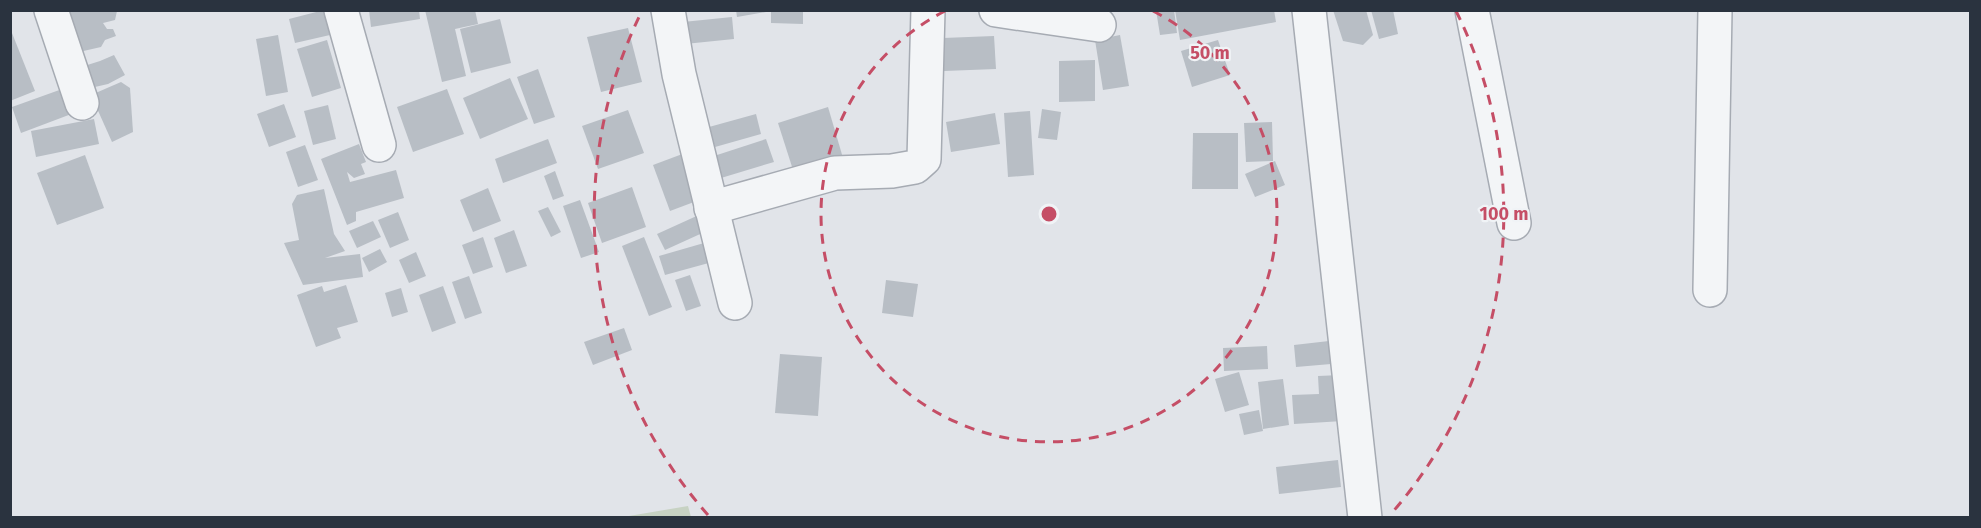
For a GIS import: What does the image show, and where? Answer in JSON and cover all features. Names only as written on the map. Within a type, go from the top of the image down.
[{"type":"street","points":[[51,10],[82,103]]},
{"type":"street","points":[[341,10],[379,145]]},
{"type":"street","points":[[668,10],[679,74],[735,303]]},
{"type":"street","points":[[711,208],[835,173],[892,171],[915,167],[924,159],[928,10]]},
{"type":"street","points":[[996,10],[1099,25]]},
{"type":"street","points":[[1309,10],[1365,518]]},
{"type":"street","points":[[1472,10],[1514,223]]},
{"type":"street","points":[[1710,290],[1715,10]]},
{"type":"green space","points":[[688,506],[691,517],[623,517]]},
{"type":"building","points":[[64,10],[117,11],[115,20],[103,23],[107,29],[113,29],[116,36],[105,40],[101,47],[79,52]]},
{"type":"building","points":[[324,10],[330,35],[295,43],[289,19]]},
{"type":"building","points":[[369,10],[419,10],[420,19],[371,27]]},
{"type":"building","points":[[425,10],[475,10],[478,24],[455,29],[466,76],[442,82]]},
{"type":"building","points":[[736,10],[766,10],[766,12],[737,17]]},
{"type":"building","points":[[771,10],[803,10],[803,24],[771,23]]},
{"type":"building","points":[[1156,10],[1174,10],[1177,33],[1160,35]]},
{"type":"building","points":[[1175,10],[1274,10],[1276,22],[1180,40]]},
{"type":"building","points":[[1333,10],[1366,10],[1373,35],[1363,45],[1343,41]]},
{"type":"building","points":[[1371,10],[1393,10],[1398,34],[1379,39]]},
{"type":"building","points":[[732,17],[734,39],[685,44],[683,22]]},
{"type":"building","points":[[500,19],[511,63],[471,73],[460,29]]},
{"type":"building","points":[[628,28],[642,82],[601,92],[587,37]]},
{"type":"building","points":[[10,33],[12,33],[35,91],[10,101]]},
{"type":"building","points":[[278,35],[288,92],[266,96],[256,39]]},
{"type":"building","points":[[1120,35],[1129,86],[1103,90],[1095,40]]},
{"type":"building","points":[[994,36],[996,69],[944,71],[943,38]]},
{"type":"building","points":[[327,40],[341,88],[312,97],[297,49]]},
{"type":"building","points":[[1218,40],[1230,75],[1192,87],[1181,51]]},
{"type":"building","points":[[114,55],[125,75],[108,84],[86,89],[81,67]]},
{"type":"building","points":[[1095,60],[1095,101],[1059,102],[1059,61]]},
{"type":"building","points":[[538,69],[555,117],[534,124],[517,77]]},
{"type":"building","points":[[510,78],[528,119],[480,139],[463,98]]},
{"type":"building","points":[[121,82],[130,88],[133,132],[112,142],[91,95]]},
{"type":"building","points":[[65,88],[74,113],[21,133],[12,107]]},
{"type":"building","points":[[447,89],[464,134],[413,152],[397,107]]},
{"type":"building","points":[[284,104],[296,137],[269,147],[257,114]]},
{"type":"building","points":[[328,105],[336,139],[313,145],[304,111]]},
{"type":"building","points":[[828,107],[843,158],[794,173],[778,123]]},
{"type":"building","points":[[1042,109],[1061,112],[1057,140],[1038,138]]},
{"type":"building","points":[[628,110],[644,153],[598,169],[582,126]]},
{"type":"building","points":[[1030,111],[1034,175],[1008,177],[1004,113]]},
{"type":"building","points":[[995,113],[1000,144],[951,152],[946,122]]},
{"type":"building","points":[[756,114],[761,134],[715,147],[709,127]]},
{"type":"building","points":[[94,119],[99,144],[36,157],[31,131]]},
{"type":"building","points":[[1272,122],[1273,161],[1246,162],[1244,123]]},
{"type":"building","points":[[1193,133],[1238,133],[1238,189],[1192,189]]},
{"type":"building","points":[[548,139],[557,163],[503,183],[495,159]]},
{"type":"building","points":[[766,139],[774,162],[721,178],[714,156]]},
{"type":"building","points":[[359,144],[366,162],[361,164],[365,174],[354,178],[347,172],[350,182],[396,170],[404,198],[356,212],[356,221],[347,225],[321,159]]},
{"type":"building","points":[[305,145],[318,180],[298,187],[286,152]]},
{"type":"building","points":[[685,153],[702,199],[670,211],[653,165]]},
{"type":"building","points":[[85,155],[104,208],[57,225],[37,173]]},
{"type":"building","points":[[1275,161],[1285,185],[1255,197],[1245,174]]},
{"type":"building","points":[[555,171],[564,196],[553,200],[544,176]]},
{"type":"building","points":[[632,187],[646,227],[602,243],[588,203]]},
{"type":"building","points":[[488,188],[501,221],[473,232],[460,200]]},
{"type":"building","points":[[324,189],[334,234],[345,251],[325,258],[360,254],[363,277],[303,285],[284,243],[299,240],[292,204],[297,195]]},
{"type":"building","points":[[580,200],[599,252],[581,258],[563,206]]},
{"type":"building","points":[[548,207],[561,232],[551,237],[538,211]]},
{"type":"building","points":[[398,212],[409,240],[390,248],[378,220]]},
{"type":"building","points":[[701,214],[709,230],[665,250],[657,234]]},
{"type":"building","points":[[373,221],[381,237],[357,248],[349,231]]},
{"type":"building","points":[[514,230],[527,266],[506,273],[494,238]]},
{"type":"building","points":[[483,237],[493,267],[473,274],[462,245]]},
{"type":"building","points":[[644,237],[672,307],[649,316],[622,246]]},
{"type":"building","points":[[711,241],[716,261],[665,275],[659,256]]},
{"type":"building","points":[[380,249],[387,262],[369,272],[362,258]]},
{"type":"building","points":[[416,252],[426,276],[409,283],[399,260]]},
{"type":"building","points":[[690,275],[701,306],[686,311],[675,280]]},
{"type":"building","points":[[469,276],[482,313],[465,319],[452,282]]},
{"type":"building","points":[[886,280],[918,284],[913,317],[882,313]]},
{"type":"building","points":[[346,285],[358,322],[337,328],[341,338],[316,347],[297,295],[322,286],[324,292]]},
{"type":"building","points":[[443,286],[456,323],[432,332],[419,295]]},
{"type":"building","points":[[401,288],[408,312],[392,317],[385,293]]},
{"type":"building","points":[[624,328],[632,350],[593,365],[584,342]]},
{"type":"building","points":[[1329,341],[1331,364],[1296,367],[1294,345]]},
{"type":"building","points":[[1267,346],[1268,369],[1224,371],[1223,348]]},
{"type":"building","points":[[780,354],[822,357],[818,416],[775,413]]},
{"type":"building","points":[[1239,372],[1249,405],[1225,412],[1215,379]]},
{"type":"building","points":[[1341,375],[1343,421],[1294,424],[1292,395],[1319,394],[1318,376]]},
{"type":"building","points":[[1283,379],[1289,425],[1263,429],[1258,382]]},
{"type":"building","points":[[1259,410],[1263,431],[1244,435],[1239,414]]},
{"type":"building","points":[[1338,460],[1341,487],[1279,494],[1276,467]]}]
